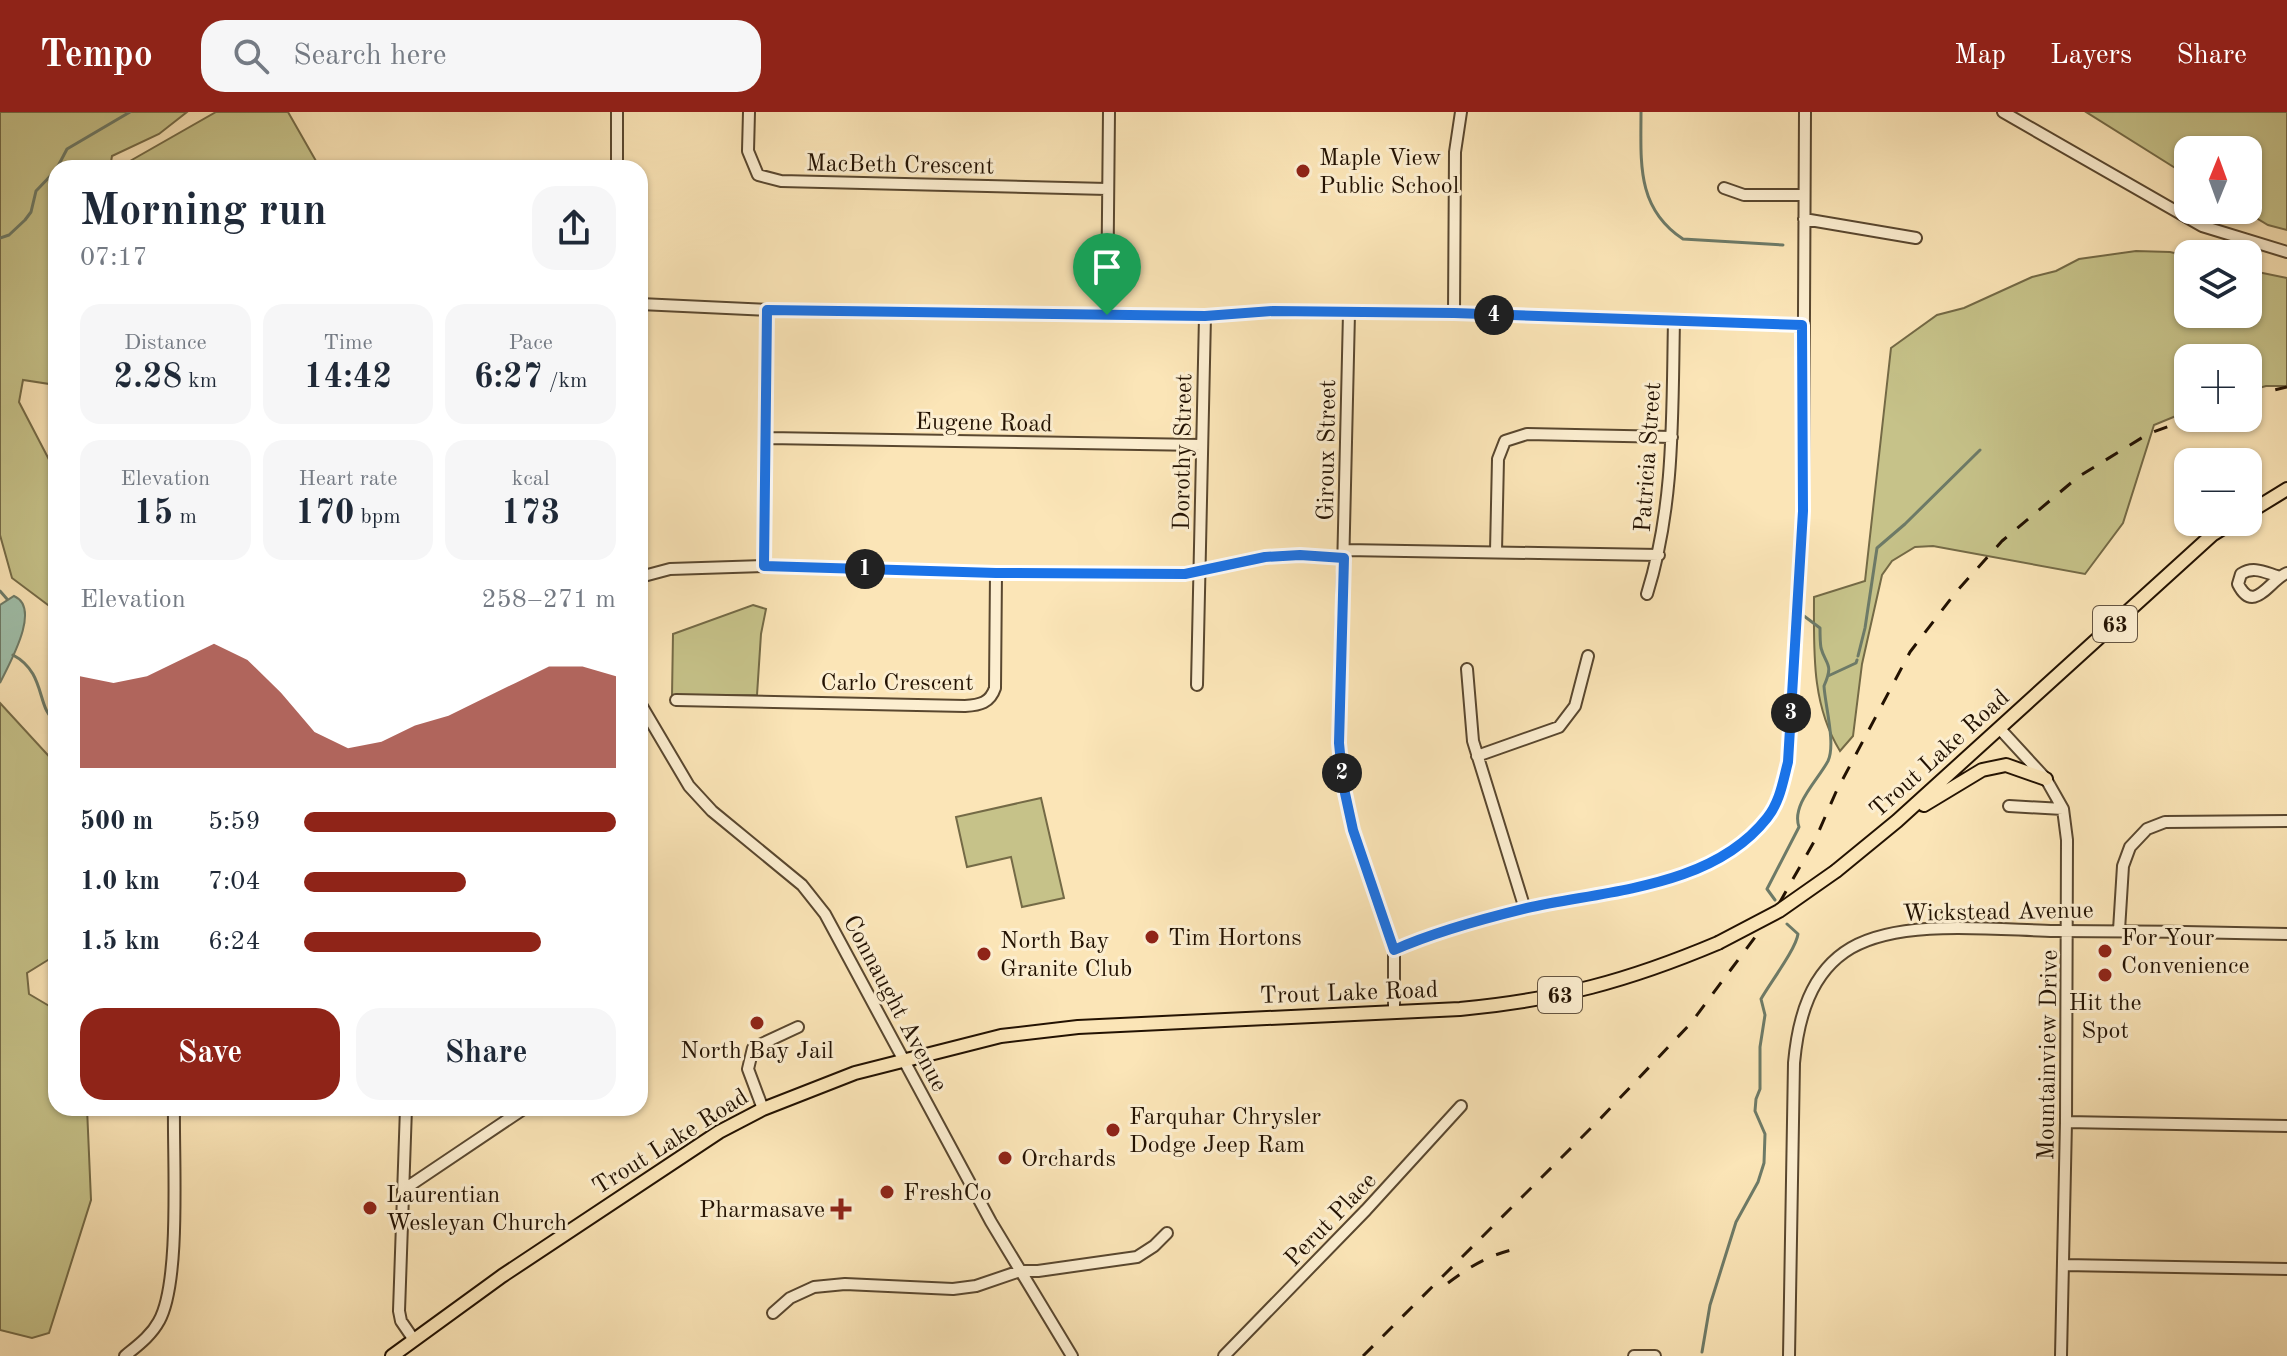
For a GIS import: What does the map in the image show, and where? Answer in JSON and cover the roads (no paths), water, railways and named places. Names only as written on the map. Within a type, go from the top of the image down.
[{"type":"main road","points":[[2262,504],[2287,489]]},
{"type":"main road","name":"Trout Lake Road","points":[[392,1356],[502,1276],[719,1132],[763,1109],[855,1073],[1001,1036],[1078,1027],[1517,1004],[1586,990],[1659,968],[1718,943],[1779,911],[1836,871],[1897,821],[2211,536]]},
{"type":"main road","points":[[1897,821],[1982,770],[2006,765],[2046,779]]},
{"type":"street","points":[[617,112],[617,160]]},
{"type":"street","name":"MacBeth Crescent","points":[[749,112],[748,151],[758,175],[781,181],[1107,189]]},
{"type":"street","points":[[1107,315],[1109,112]]},
{"type":"street","points":[[1454,313],[1455,152],[1461,112]]},
{"type":"street","points":[[1394,950],[1525,909],[1652,883],[1704,865],[1750,836],[1768,816],[1781,792],[1788,762],[1803,511],[1805,112]]},
{"type":"street","points":[[2003,112],[2202,226],[2287,252]]},
{"type":"street","points":[[1724,188],[1744,195],[1803,195]]},
{"type":"street","points":[[1804,219],[1916,238]]},
{"type":"street","points":[[648,304],[767,310],[1107,315],[1205,316],[1273,311],[1454,313],[1802,325]]},
{"type":"street","points":[[764,566],[767,310]]},
{"type":"street","name":"Giroux Street","points":[[1349,313],[1339,743],[1343,784],[1353,830],[1394,950],[1394,1011]]},
{"type":"street","name":"Dorothy Street","points":[[1197,685],[1205,316]]},
{"type":"street","name":"Patricia Street","points":[[1647,594],[1659,555],[1669,493],[1674,321]]},
{"type":"street","points":[[1496,551],[1498,459],[1505,441],[1527,434],[1672,437]]},
{"type":"street","name":"Eugene Road","points":[[767,438],[1201,445]]},
{"type":"street","points":[[648,575],[670,569],[764,566],[996,573],[1185,574],[1265,557],[1300,555],[1496,551],[1659,555]]},
{"type":"street","name":"Carlo Crescent","points":[[676,700],[965,706],[986,702],[995,688],[996,573]]},
{"type":"street","points":[[1477,756],[1559,727],[1575,706],[1588,656]]},
{"type":"street","points":[[1467,669],[1473,741],[1525,909]]},
{"type":"street","name":"Connaught Avenue","points":[[648,717],[689,786],[712,811],[802,885],[825,914],[991,1222],[1072,1356]]},
{"type":"street","name":"Mountainview Drive","points":[[2000,729],[2046,779],[2063,809],[2067,840],[2061,1356]]},
{"type":"street","points":[[2009,806],[2063,809]]},
{"type":"street","points":[[2119,930],[2123,866],[2130,847],[2147,829],[2165,822],[2287,821]]},
{"type":"street","name":"Wickstead Avenue","points":[[1789,1356],[1797,1029],[1808,996],[1821,975],[1850,948],[1887,933],[1923,929],[2287,934]]},
{"type":"street","points":[[763,1109],[748,1069],[753,1048],[798,1027]]},
{"type":"street","name":"Perut Place","points":[[1224,1356],[1366,1210],[1461,1106]]},
{"type":"street","points":[[125,1356],[159,1323],[167,1302],[172,1263],[174,1116]]},
{"type":"street","points":[[406,1116],[399,1311],[401,1321],[414,1340]]},
{"type":"street","points":[[403,1190],[513,1116]]},
{"type":"street","points":[[2066,1122],[2287,1126]]},
{"type":"street","points":[[773,1313],[790,1298],[814,1287],[845,1284],[953,1289],[976,1286],[1020,1271],[1137,1257],[1167,1233]]},
{"type":"street","points":[[2064,1265],[2287,1269]]},
{"type":"street","points":[[1634,1356],[1655,1356]]},
{"type":"waterway","points":[[61,160],[67,149],[130,112]]},
{"type":"waterway","points":[[1641,112],[1644,183],[1657,213],[1668,227],[1683,239],[1783,245]]},
{"type":"waterway","points":[[0,238],[9,235],[25,220],[31,212],[36,191],[48,178]]},
{"type":"waterway","points":[[1858,656],[1877,548],[1980,450]]},
{"type":"waterway","points":[[0,591],[7,599]]},
{"type":"waterway","points":[[1775,900],[1767,889],[1799,827],[1802,801],[1830,754],[1831,735],[1824,686],[1828,665],[1821,648],[1820,628],[1804,616]]},
{"type":"waterway","points":[[13,655],[31,671],[48,712]]},
{"type":"waterway","points":[[1828,676],[1857,660]]},
{"type":"waterway","points":[[1702,1352],[1710,1305],[1736,1222],[1758,1182],[1764,1163],[1765,1134],[1755,1111],[1760,1089],[1760,1047],[1765,1015],[1761,999],[1796,940],[1798,934],[1787,924]]},
{"type":"railway","points":[[2262,393],[2287,387]]},
{"type":"railway","points":[[1363,1356],[1600,1119],[1691,1023],[1776,909],[1815,840],[1836,792],[1910,652],[1956,592],[2002,541],[2078,477],[2148,434],[2174,424]]},
{"type":"railway","points":[[1448,1283],[1480,1262],[1515,1249]]},
{"type":"place","name":"Maple View Public School","points":[[1303,171]]},
{"type":"place","name":"Tim Hortons","points":[[1152,937]]},
{"type":"place","name":"For Your Convenience","points":[[2105,951]]},
{"type":"place","name":"North Bay Granite Club","points":[[984,954]]},
{"type":"place","name":"Hit the Spot","points":[[2105,975]]},
{"type":"place","name":"North Bay Jail","points":[[757,1023]]},
{"type":"place","name":"Farquhar Chrysler Dodge Jeep Ram","points":[[1113,1130]]},
{"type":"place","name":"Orchards","points":[[1005,1158]]},
{"type":"place","name":"FreshCo","points":[[887,1192]]},
{"type":"place","name":"Laurentian Wesleyan Church","points":[[370,1208]]},
{"type":"place","name":"Pharmasave","points":[[841,1209]]}]
